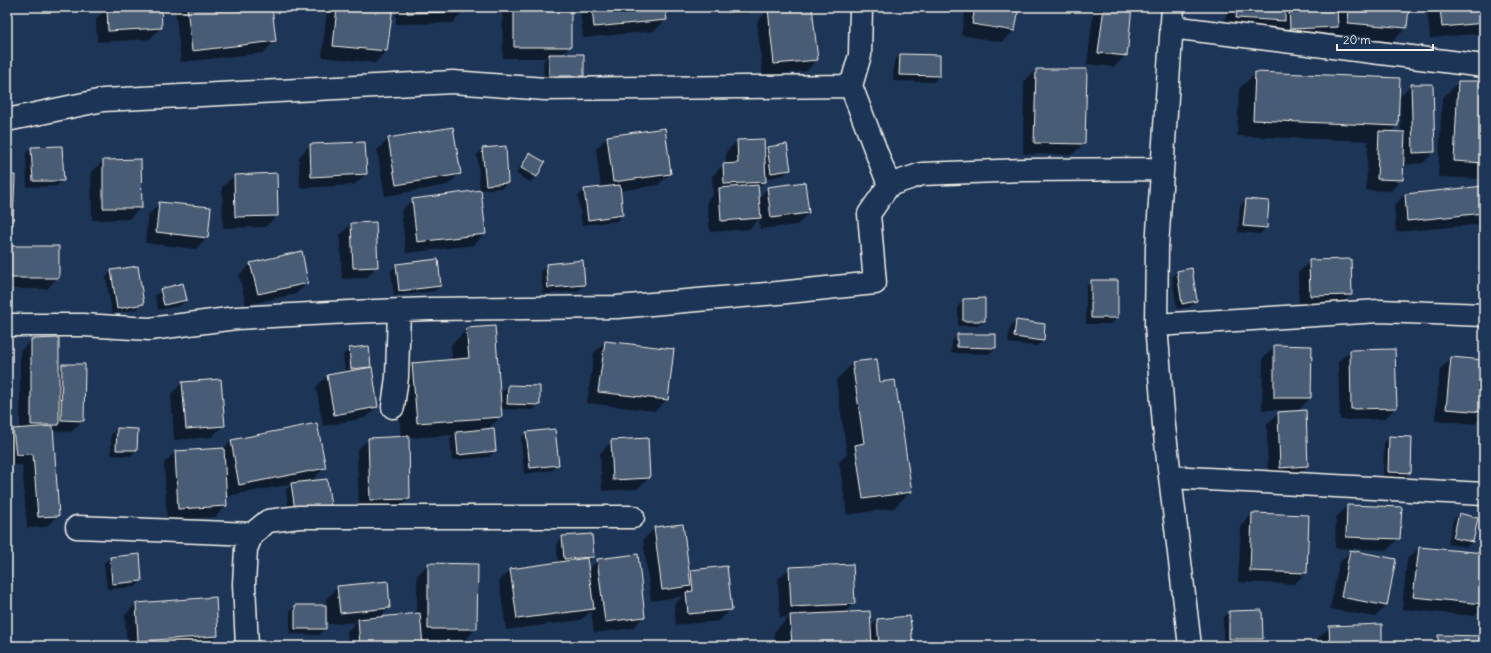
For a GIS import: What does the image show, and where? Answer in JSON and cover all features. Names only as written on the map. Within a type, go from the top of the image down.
[{"type":"street","points":[[861,7],[860,55],[851,86],[889,185]]},
{"type":"street","points":[[1190,646],[1164,426],[1156,325],[1157,247],[1172,17],[1484,66]]},
{"type":"street","points":[[7,120],[103,100],[453,82],[545,89],[851,86]]},
{"type":"street","points":[[7,326],[83,325],[150,329],[236,318],[349,312],[617,307],[875,283],[869,214],[889,185],[922,174],[1024,170],[1162,169]]},
{"type":"street","points":[[393,407],[399,310]]},
{"type":"street","points":[[1156,325],[1378,311],[1484,315]]},
{"type":"street","points":[[1170,477],[1484,494]]},
{"type":"street","points":[[247,646],[244,584],[246,549],[252,534],[268,521],[299,517],[633,517]]},
{"type":"street","points":[[77,527],[252,534]]},
{"type":"building","points":[[107,7],[161,7],[162,28],[108,31]]},
{"type":"building","points":[[187,7],[272,7],[276,41],[192,51]]},
{"type":"building","points":[[337,7],[393,7],[387,51],[333,46]]},
{"type":"building","points":[[407,7],[465,7],[465,12],[407,13]]},
{"type":"building","points":[[514,7],[571,7],[571,47],[514,47]]},
{"type":"building","points":[[592,7],[665,7],[667,20],[594,27]]},
{"type":"building","points":[[812,7],[818,60],[774,64],[768,9]]},
{"type":"building","points":[[975,7],[1019,7],[1015,31],[972,24]]},
{"type":"building","points":[[1104,7],[1132,7],[1127,56],[1098,53]]},
{"type":"building","points":[[1237,7],[1285,7],[1285,21],[1236,18]]},
{"type":"building","points":[[1289,7],[1337,7],[1338,27],[1290,29]]},
{"type":"building","points":[[1349,7],[1409,7],[1407,28],[1348,23]]},
{"type":"building","points":[[1440,7],[1484,7],[1484,23],[1442,27]]},
{"type":"building","points":[[549,54],[584,54],[584,76],[549,76]]},
{"type":"building","points":[[900,54],[940,55],[940,76],[899,75]]},
{"type":"building","points":[[1036,69],[1087,69],[1085,144],[1034,143]]},
{"type":"building","points":[[1255,72],[1400,78],[1398,126],[1253,120]]},
{"type":"building","points":[[1458,81],[1484,81],[1484,163],[1454,161]]},
{"type":"building","points":[[1411,84],[1433,84],[1435,152],[1413,153]]},
{"type":"building","points":[[453,127],[461,174],[396,185],[388,138]]},
{"type":"building","points":[[665,128],[671,174],[613,182],[607,136]]},
{"type":"building","points":[[1379,131],[1405,132],[1403,180],[1377,179]]},
{"type":"building","points":[[764,139],[766,182],[724,184],[723,164],[738,163],[737,140]]},
{"type":"building","points":[[365,142],[367,174],[311,177],[310,144]]},
{"type":"building","points":[[787,144],[791,170],[771,173],[767,147]]},
{"type":"building","points":[[62,146],[64,181],[33,181],[31,147]]},
{"type":"building","points":[[506,146],[508,183],[486,185],[482,148]]},
{"type":"building","points":[[529,153],[545,162],[537,177],[521,168]]},
{"type":"building","points":[[141,159],[142,208],[103,208],[103,160]]},
{"type":"building","points":[[277,173],[278,216],[235,217],[234,175]]},
{"type":"building","points":[[7,175],[15,175],[13,225],[7,225]]},
{"type":"building","points":[[805,182],[809,213],[771,218],[767,187]]},
{"type":"building","points":[[620,185],[623,215],[588,220],[584,189]]},
{"type":"building","points":[[758,185],[761,218],[721,221],[719,188]]},
{"type":"building","points":[[1484,186],[1484,213],[1407,221],[1405,194]]},
{"type":"building","points":[[481,190],[486,234],[417,242],[412,199]]},
{"type":"building","points":[[1246,199],[1269,201],[1267,228],[1243,226]]},
{"type":"building","points":[[159,202],[211,207],[208,238],[156,232]]},
{"type":"building","points":[[376,222],[378,267],[353,268],[351,223]]},
{"type":"building","points":[[7,246],[59,246],[59,278],[7,278]]},
{"type":"building","points":[[302,251],[308,283],[258,294],[250,263]]},
{"type":"building","points":[[438,259],[441,286],[399,291],[396,264]]},
{"type":"building","points":[[1351,259],[1352,295],[1310,296],[1309,260]]},
{"type":"building","points":[[583,260],[585,285],[548,288],[546,264]]},
{"type":"building","points":[[138,266],[144,304],[117,309],[111,270]]},
{"type":"building","points":[[1192,268],[1197,301],[1182,304],[1177,271]]},
{"type":"building","points":[[1091,280],[1118,280],[1118,318],[1091,318]]},
{"type":"building","points":[[183,283],[187,300],[164,305],[160,289]]},
{"type":"building","points":[[985,298],[985,321],[963,321],[963,299]]},
{"type":"building","points":[[1016,320],[1045,324],[1044,341],[1014,337]]},
{"type":"building","points":[[495,326],[502,417],[417,423],[412,363],[469,358],[466,328]]},
{"type":"building","points":[[957,334],[996,334],[996,348],[957,347]]},
{"type":"building","points":[[59,338],[59,425],[31,425],[31,339]]},
{"type":"building","points":[[605,341],[674,349],[668,400],[598,392]]},
{"type":"building","points":[[1274,345],[1312,346],[1311,398],[1274,398]]},
{"type":"building","points":[[369,346],[371,367],[351,369],[349,348]]},
{"type":"building","points":[[1395,349],[1397,408],[1351,409],[1350,350]]},
{"type":"building","points":[[1451,357],[1484,360],[1484,412],[1446,409]]},
{"type":"building","points":[[877,359],[880,382],[895,380],[912,492],[863,499],[855,445],[864,443],[852,362]]},
{"type":"building","points":[[62,364],[85,364],[84,421],[61,420]]},
{"type":"building","points":[[372,367],[378,407],[334,415],[327,375]]},
{"type":"building","points":[[221,379],[225,426],[186,429],[182,382]]},
{"type":"building","points":[[508,385],[540,386],[540,405],[507,404]]},
{"type":"building","points":[[1306,410],[1308,466],[1280,468],[1278,412]]},
{"type":"building","points":[[317,423],[326,468],[239,485],[231,440]]},
{"type":"building","points":[[53,426],[59,516],[38,517],[33,454],[16,455],[13,429]]},
{"type":"building","points":[[117,428],[138,429],[137,450],[116,450]]},
{"type":"building","points":[[494,428],[496,451],[458,455],[456,432]]},
{"type":"building","points":[[555,429],[559,465],[530,468],[526,432]]},
{"type":"building","points":[[409,436],[410,499],[370,500],[368,438]]},
{"type":"building","points":[[1389,436],[1412,437],[1411,473],[1388,472]]},
{"type":"building","points":[[648,438],[650,478],[613,480],[611,440]]},
{"type":"building","points":[[224,448],[227,506],[178,509],[175,451]]},
{"type":"building","points":[[327,479],[331,506],[295,510],[291,483]]},
{"type":"building","points":[[1347,505],[1402,507],[1400,539],[1346,537]]},
{"type":"building","points":[[1252,513],[1309,515],[1307,573],[1250,571]]},
{"type":"building","points":[[1459,513],[1478,518],[1473,542],[1453,538]]},
{"type":"building","points":[[683,524],[691,586],[662,590],[654,527]]},
{"type":"building","points":[[592,534],[594,557],[564,559],[562,536]]},
{"type":"building","points":[[7,543],[9,543],[11,586],[7,586]]},
{"type":"building","points":[[1419,547],[1484,553],[1484,604],[1413,597]]},
{"type":"building","points":[[1350,550],[1396,559],[1387,606],[1341,597]]},
{"type":"building","points":[[140,554],[142,581],[112,584],[110,557]]},
{"type":"building","points":[[638,554],[645,617],[605,622],[597,559]]},
{"type":"building","points":[[587,558],[594,609],[517,619],[510,569]]},
{"type":"building","points":[[428,563],[478,564],[477,629],[428,629]]},
{"type":"building","points":[[853,564],[855,604],[791,607],[789,567]]},
{"type":"building","points":[[727,566],[732,610],[688,614],[686,592],[693,591],[691,570]]},
{"type":"building","points":[[388,581],[390,608],[340,613],[337,586]]},
{"type":"building","points":[[216,597],[218,636],[138,641],[136,603]]},
{"type":"building","points":[[295,605],[326,605],[326,629],[295,629]]},
{"type":"building","points":[[1262,610],[1263,639],[1229,639],[1229,611]]},
{"type":"building","points":[[870,611],[872,646],[792,646],[790,615]]},
{"type":"building","points":[[420,613],[423,646],[360,646],[358,619]]},
{"type":"building","points":[[910,616],[913,646],[879,646],[877,619]]},
{"type":"building","points":[[1382,624],[1382,646],[1330,646],[1329,626]]},
{"type":"building","points":[[1438,635],[1484,636],[1484,646],[1438,646]]}]
